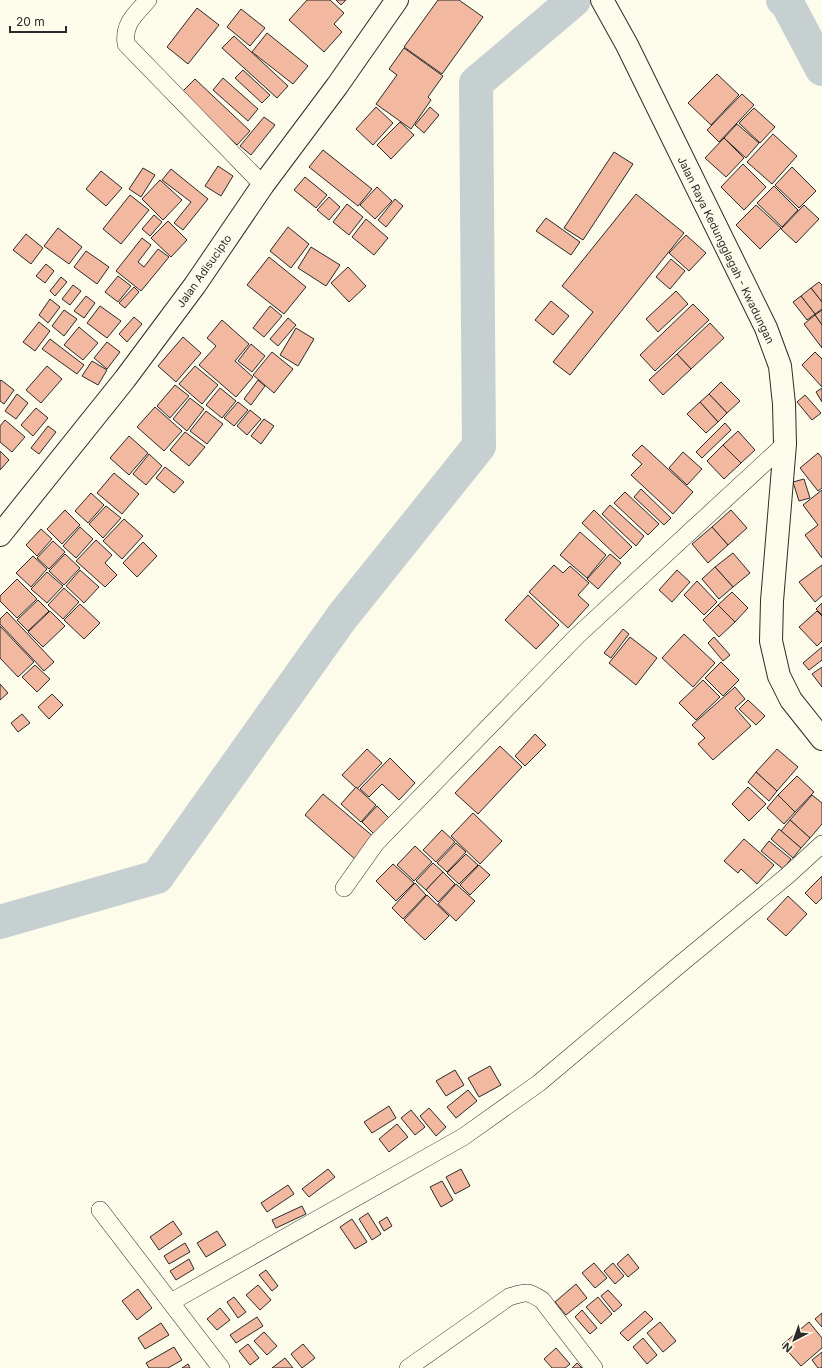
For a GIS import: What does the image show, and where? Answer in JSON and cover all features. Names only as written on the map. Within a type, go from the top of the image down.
[{"type":"main road","name":"Jalan Adisucipto","points":[[0,535],[134,366],[195,285],[263,185],[337,86],[397,0]]},
{"type":"main road","name":"Jalan Raya Kedungglagah - Kwadungan","points":[[602,0],[627,45],[766,328],[780,366],[784,404],[785,444],[772,601],[771,641],[779,676],[791,700],[822,739]]},
{"type":"street","points":[[148,0],[131,19],[126,28],[126,44],[263,185]]},
{"type":"street","points":[[344,888],[376,843],[577,636],[785,444]]},
{"type":"street","points":[[171,1302],[463,1137],[539,1083],[787,876],[822,844]]},
{"type":"street","points":[[100,1210],[220,1368]]},
{"type":"street","points":[[408,1368],[509,1297],[530,1293],[542,1300],[594,1368]]},
{"type":"building","points":[[307,0],[330,0],[344,13],[334,24],[342,32],[324,52],[289,20]]},
{"type":"building","points":[[336,0],[346,0],[341,5]]},
{"type":"building","points":[[438,0],[459,0],[483,17],[442,74],[404,47]]},
{"type":"building","points":[[197,8],[219,25],[188,64],[167,47]]},
{"type":"building","points":[[241,9],[265,28],[250,46],[227,27]]},
{"type":"building","points":[[267,33],[308,66],[293,84],[252,52]]},
{"type":"building","points":[[234,36],[288,86],[277,98],[222,48]]},
{"type":"building","points":[[404,48],[443,76],[428,97],[431,100],[411,129],[376,104],[397,75],[389,69]]},
{"type":"building","points":[[243,70],[270,95],[262,103],[235,78]]},
{"type":"building","points":[[717,74],[739,95],[711,125],[688,103]]},
{"type":"building","points":[[223,78],[258,109],[248,121],[213,90]]},
{"type":"building","points":[[195,79],[250,131],[237,145],[181,93]]},
{"type":"building","points":[[742,94],[754,105],[719,142],[707,130]]},
{"type":"building","points":[[376,107],[393,123],[373,145],[356,129]]},
{"type":"building","points":[[430,107],[439,115],[424,133],[415,125]]},
{"type":"building","points":[[754,108],[775,127],[760,143],[739,123]]},
{"type":"building","points":[[264,117],[275,125],[251,155],[240,146]]},
{"type":"building","points":[[400,122],[414,135],[391,159],[377,145]]},
{"type":"building","points":[[737,124],[759,143],[746,158],[724,138]]},
{"type":"building","points":[[773,134],[797,156],[772,184],[747,162]]},
{"type":"building","points":[[724,138],[744,158],[726,177],[705,158]]},
{"type":"building","points":[[323,150],[372,189],[358,206],[309,167]]},
{"type":"building","points":[[614,152],[633,164],[583,240],[564,228]]},
{"type":"building","points":[[743,164],[766,187],[744,210],[721,187]]},
{"type":"building","points":[[218,166],[233,176],[221,196],[205,186]]},
{"type":"building","points":[[792,167],[816,191],[799,208],[775,185]]},
{"type":"building","points":[[143,168],[155,175],[141,197],[129,189]]},
{"type":"building","points":[[171,169],[208,199],[183,230],[174,223],[191,202],[162,180]]},
{"type":"building","points":[[101,171],[122,188],[106,206],[86,189]]},
{"type":"building","points":[[305,177],[327,195],[316,208],[294,190]]},
{"type":"building","points":[[160,180],[182,200],[163,220],[142,199]]},
{"type":"building","points":[[774,186],[798,210],[782,227],[757,203]]},
{"type":"building","points":[[377,187],[392,201],[375,219],[360,205]]},
{"type":"building","points":[[636,194],[684,233],[570,375],[553,362],[593,312],[562,286]]},
{"type":"building","points":[[130,195],[149,210],[121,244],[103,229]]},
{"type":"building","points":[[329,197],[340,207],[329,220],[317,210]]},
{"type":"building","points":[[395,199],[403,206],[386,227],[378,220]]},
{"type":"building","points":[[347,204],[363,217],[349,235],[333,222]]},
{"type":"building","points":[[756,205],[781,228],[760,249],[736,225]]},
{"type":"building","points":[[804,205],[819,219],[796,243],[781,229]]},
{"type":"building","points":[[154,215],[162,222],[150,236],[142,229]]},
{"type":"building","points":[[546,218],[580,242],[571,255],[536,231]]},
{"type":"building","points":[[366,219],[388,238],[374,255],[352,237]]},
{"type":"building","points":[[168,221],[187,240],[171,257],[151,238]]},
{"type":"building","points":[[288,227],[309,244],[291,268],[270,251]]},
{"type":"building","points":[[58,228],[82,247],[69,264],[44,246]]},
{"type":"building","points":[[26,234],[43,248],[31,264],[13,250]]},
{"type":"building","points":[[686,235],[706,253],[689,271],[669,253]]},
{"type":"building","points":[[142,238],[151,245],[138,262],[144,267],[158,249],[169,257],[141,291],[116,271]]},
{"type":"building","points":[[311,247],[340,265],[326,286],[298,268]]},
{"type":"building","points":[[86,251],[109,267],[97,284],[74,267]]},
{"type":"building","points":[[269,257],[306,287],[284,314],[247,285]]},
{"type":"building","points":[[671,259],[685,271],[670,289],[656,277]]},
{"type":"building","points":[[46,264],[54,271],[45,283],[36,276]]},
{"type":"building","points":[[348,267],[366,286],[349,302],[331,283]]},
{"type":"building","points":[[118,276],[131,286],[118,302],[105,292]]},
{"type":"building","points":[[61,277],[67,282],[55,296],[50,291]]},
{"type":"building","points":[[819,282],[822,285],[822,302],[811,288]]},
{"type":"building","points":[[73,285],[81,291],[70,305],[62,299]]},
{"type":"building","points":[[134,287],[139,292],[125,308],[119,303]]},
{"type":"building","points":[[811,288],[822,302],[822,309],[815,314],[801,296]]},
{"type":"building","points":[[676,291],[688,304],[658,332],[646,319]]},
{"type":"building","points":[[86,296],[95,303],[84,318],[74,311]]},
{"type":"building","points":[[801,296],[815,314],[807,320],[793,302]]},
{"type":"building","points":[[50,299],[60,307],[48,323],[39,315]]},
{"type":"building","points":[[551,301],[569,316],[553,335],[535,320]]},
{"type":"building","points":[[693,304],[709,320],[655,371],[640,355]]},
{"type":"building","points":[[100,306],[121,321],[107,338],[87,323]]},
{"type":"building","points":[[270,306],[282,316],[264,337],[253,328]]},
{"type":"building","points":[[64,310],[77,319],[64,336],[52,326]]},
{"type":"building","points":[[822,310],[822,325],[815,315]]},
{"type":"building","points":[[815,315],[822,325],[822,348],[804,324]]},
{"type":"building","points":[[134,317],[142,324],[127,342],[119,334]]},
{"type":"building","points":[[288,318],[296,325],[278,346],[270,339]]},
{"type":"building","points":[[222,320],[249,344],[235,361],[253,377],[236,397],[199,365],[216,346],[207,338]]},
{"type":"building","points":[[39,322],[50,331],[35,351],[23,342]]},
{"type":"building","points":[[710,323],[724,338],[691,369],[677,354]]},
{"type":"building","points":[[79,327],[98,343],[83,360],[64,345]]},
{"type":"building","points":[[296,328],[314,339],[298,366],[280,355]]},
{"type":"building","points":[[183,337],[201,353],[176,382],[158,366]]},
{"type":"building","points":[[50,339],[84,365],[77,374],[42,349]]},
{"type":"building","points":[[107,342],[120,352],[107,369],[94,358]]},
{"type":"building","points":[[251,344],[265,356],[252,372],[238,361]]},
{"type":"building","points":[[272,352],[293,369],[274,393],[253,375]]},
{"type":"building","points":[[815,352],[822,359],[822,387],[802,365]]},
{"type":"building","points":[[677,354],[691,369],[663,395],[649,380]]},
{"type":"building","points":[[92,361],[107,370],[98,385],[82,376]]},
{"type":"building","points":[[47,366],[62,379],[41,403],[26,390]]},
{"type":"building","points":[[195,366],[218,385],[202,404],[179,384]]},
{"type":"building","points":[[1,380],[14,390],[4,404],[0,401]]},
{"type":"building","points":[[258,380],[265,386],[251,405],[244,399]]},
{"type":"building","points":[[721,382],[740,401],[727,413],[709,394]]},
{"type":"building","points":[[175,385],[189,396],[170,418],[157,406]]},
{"type":"building","points":[[220,388],[236,401],[222,418],[206,405]]},
{"type":"building","points":[[822,388],[822,402],[816,392]]},
{"type":"building","points":[[17,394],[28,403],[16,419],[5,411]]},
{"type":"building","points":[[709,394],[727,413],[718,422],[700,402]]},
{"type":"building","points":[[805,395],[821,413],[812,420],[797,402]]},
{"type":"building","points":[[190,398],[204,409],[187,431],[173,419]]},
{"type":"building","points":[[238,402],[248,410],[234,426],[224,418]]},
{"type":"building","points":[[700,402],[718,422],[706,433],[687,414]]},
{"type":"building","points":[[155,407],[182,431],[164,451],[137,427]]},
{"type":"building","points":[[36,408],[48,418],[33,436],[21,425]]},
{"type":"building","points":[[250,410],[261,419],[247,435],[237,426]]},
{"type":"building","points":[[206,411],[223,424],[207,444],[190,431]]},
{"type":"building","points":[[264,419],[274,426],[261,444],[251,436]]},
{"type":"building","points":[[5,420],[25,437],[12,452],[0,442],[0,426]]},
{"type":"building","points":[[725,423],[731,430],[702,458],[696,452]]},
{"type":"building","points":[[48,426],[56,432],[39,454],[31,448]]},
{"type":"building","points":[[738,431],[755,450],[741,463],[723,445]]},
{"type":"building","points":[[185,432],[205,447],[189,466],[170,450]]},
{"type":"building","points":[[129,436],[148,453],[129,475],[110,458]]},
{"type":"building","points":[[642,445],[693,492],[673,514],[631,475],[642,464],[632,455]]},
{"type":"building","points":[[723,445],[741,463],[724,479],[707,461]]},
{"type":"building","points":[[0,451],[9,460],[0,470]]},
{"type":"building","points":[[683,452],[702,469],[687,485],[669,468]]},
{"type":"building","points":[[818,453],[822,458],[822,488],[818,491],[800,468]]},
{"type":"building","points":[[149,454],[162,466],[146,485],[133,474]]},
{"type":"building","points":[[165,467],[184,482],[174,493],[156,478]]},
{"type":"building","points":[[114,473],[139,494],[122,514],[97,493]]},
{"type":"building","points":[[804,479],[810,498],[799,501],[793,482]]},
{"type":"building","points":[[641,489],[671,518],[664,525],[634,497]]},
{"type":"building","points":[[822,490],[822,558],[805,535],[818,525],[803,505]]},
{"type":"building","points":[[625,492],[659,524],[648,535],[614,503]]},
{"type":"building","points":[[91,493],[104,505],[88,523],[75,511]]},
{"type":"building","points":[[610,505],[644,536],[636,546],[602,514]]},
{"type":"building","points":[[106,506],[121,518],[103,538],[89,524]]},
{"type":"building","points":[[65,510],[80,525],[62,544],[47,529]]},
{"type":"building","points":[[594,510],[632,547],[620,559],[582,523]]},
{"type":"building","points":[[731,510],[747,528],[728,545],[712,527]]},
{"type":"building","points":[[124,519],[143,536],[122,559],[103,541]]},
{"type":"building","points":[[80,527],[93,539],[76,558],[63,546]]},
{"type":"building","points":[[712,527],[728,545],[708,563],[692,544]]},
{"type":"building","points":[[41,529],[52,539],[37,556],[26,545]]},
{"type":"building","points":[[580,532],[606,555],[587,578],[560,555]]},
{"type":"building","points":[[96,540],[112,555],[105,563],[117,575],[105,587],[76,561]]},
{"type":"building","points":[[53,541],[65,552],[49,569],[37,558]]},
{"type":"building","points":[[143,542],[157,556],[137,577],[123,563]]},
{"type":"building","points":[[733,553],[750,573],[733,587],[715,567]]},
{"type":"building","points":[[65,554],[80,568],[64,585],[49,571]]},
{"type":"building","points":[[610,554],[621,563],[598,589],[587,579]]},
{"type":"building","points":[[33,556],[47,569],[31,587],[16,573]]},
{"type":"building","points":[[554,565],[563,573],[570,566],[589,583],[578,595],[589,605],[568,628],[529,592]]},
{"type":"building","points":[[822,565],[822,596],[815,602],[799,582]]},
{"type":"building","points":[[715,567],[733,587],[719,599],[702,579]]},
{"type":"building","points":[[80,570],[99,587],[84,603],[66,586]]},
{"type":"building","points":[[677,570],[690,582],[672,602],[659,590]]},
{"type":"building","points":[[47,572],[63,586],[47,603],[31,589]]},
{"type":"building","points":[[17,579],[37,599],[17,618],[0,601],[0,596]]},
{"type":"building","points":[[697,581],[717,602],[704,615],[684,595]]},
{"type":"building","points":[[64,588],[79,602],[63,619],[48,605]]},
{"type":"building","points":[[732,592],[748,608],[735,622],[718,605]]},
{"type":"building","points":[[528,595],[559,625],[536,649],[505,620]]},
{"type":"building","points":[[38,600],[49,611],[28,631],[17,620]]},
{"type":"building","points":[[822,603],[822,615],[816,609]]},
{"type":"building","points":[[80,604],[100,623],[84,639],[64,620]]},
{"type":"building","points":[[718,605],[735,622],[719,637],[703,620]]},
{"type":"building","points":[[50,611],[65,626],[43,647],[28,632]]},
{"type":"building","points":[[817,611],[822,616],[822,641],[817,646],[799,627]]},
{"type":"building","points":[[7,612],[54,662],[44,671],[0,624],[0,619]]},
{"type":"building","points":[[0,626],[34,662],[18,677],[0,658]]},
{"type":"building","points":[[623,629],[629,634],[611,658],[604,653]]},
{"type":"building","points":[[684,634],[715,663],[693,687],[662,658]]},
{"type":"building","points":[[630,637],[657,658],[636,685],[609,663]]},
{"type":"building","points":[[714,637],[730,655],[723,661],[708,643]]},
{"type":"building","points":[[822,647],[822,660],[809,670],[803,663]]},
{"type":"building","points":[[721,662],[739,680],[723,696],[705,678]]},
{"type":"building","points":[[35,665],[50,679],[37,692],[22,677]]},
{"type":"building","points":[[822,667],[822,687],[812,674]]},
{"type":"building","points":[[703,680],[720,697],[696,720],[679,703]]},
{"type":"building","points":[[0,684],[8,693],[0,700]]},
{"type":"building","points":[[735,687],[745,699],[735,708],[751,726],[713,760],[698,744],[705,738],[692,725]]},
{"type":"building","points":[[52,694],[63,705],[49,719],[38,707]]},
{"type":"building","points":[[748,700],[765,716],[756,725],[739,709]]},
{"type":"building","points":[[22,714],[30,723],[18,732],[11,723]]},
{"type":"building","points":[[535,734],[546,745],[525,766],[515,756]]},
{"type":"building","points":[[500,746],[522,767],[478,814],[455,793]]},
{"type":"building","points":[[367,749],[382,763],[357,789],[342,775]]},
{"type":"building","points":[[777,749],[798,767],[777,791],[756,772]]},
{"type":"building","points":[[390,758],[415,783],[399,800],[382,784],[369,797],[360,789]]},
{"type":"building","points":[[756,772],[777,791],[769,801],[748,782]]},
{"type":"building","points":[[797,776],[814,792],[795,812],[778,795]]},
{"type":"building","points":[[356,787],[376,805],[361,822],[341,804]]},
{"type":"building","points":[[748,787],[766,804],[749,821],[732,804]]},
{"type":"building","points":[[323,794],[375,838],[356,860],[305,815]]},
{"type":"building","points":[[778,795],[795,812],[784,824],[767,808]]},
{"type":"building","points":[[812,795],[822,803],[822,824],[810,838],[790,820]]},
{"type":"building","points":[[377,806],[390,819],[375,835],[362,822]]},
{"type":"building","points":[[473,813],[502,841],[480,864],[451,836]]},
{"type":"building","points":[[790,820],[810,838],[801,848],[781,831]]},
{"type":"building","points":[[779,829],[801,848],[793,858],[771,839]]},
{"type":"building","points":[[442,830],[455,842],[436,862],[423,850]]},
{"type":"building","points":[[744,839],[774,865],[757,884],[741,869],[738,873],[724,861]]},
{"type":"building","points":[[769,841],[791,859],[783,869],[761,851]]},
{"type":"building","points":[[456,843],[466,852],[447,872],[437,863]]},
{"type":"building","points":[[415,846],[432,862],[414,881],[397,865]]},
{"type":"building","points":[[466,854],[478,865],[459,884],[447,873]]},
{"type":"building","points":[[433,863],[443,872],[426,890],[416,881]]},
{"type":"building","points":[[393,864],[414,883],[396,901],[376,881]]},
{"type":"building","points":[[479,865],[490,875],[470,895],[460,885]]},
{"type":"building","points":[[443,872],[455,884],[438,902],[426,890]]},
{"type":"building","points":[[822,876],[822,898],[816,904],[805,893]]},
{"type":"building","points":[[415,883],[426,895],[403,919],[392,908]]},
{"type":"building","points":[[456,884],[475,901],[456,921],[438,904]]},
{"type":"building","points":[[427,895],[449,916],[425,940],[404,920]]},
{"type":"building","points":[[788,896],[807,914],[786,936],[767,919]]},
{"type":"building","points":[[490,1066],[501,1085],[479,1097],[468,1078]]},
{"type":"building","points":[[455,1070],[464,1085],[446,1096],[436,1081]]},
{"type":"building","points":[[468,1090],[477,1101],[456,1118],[447,1107]]},
{"type":"building","points":[[389,1106],[396,1118],[372,1133],[364,1122]]},
{"type":"building","points":[[429,1108],[446,1127],[436,1136],[420,1116]]},
{"type":"building","points":[[411,1110],[425,1127],[415,1135],[401,1118]]},
{"type":"building","points":[[397,1124],[408,1137],[389,1152],[379,1139]]},
{"type":"building","points":[[328,1169],[335,1177],[309,1197],[302,1189]]},
{"type":"building","points":[[461,1169],[470,1186],[455,1194],[446,1177]]},
{"type":"building","points":[[442,1181],[453,1200],[441,1207],[430,1187]]},
{"type":"building","points":[[288,1185],[294,1194],[267,1212],[261,1203]]},
{"type":"building","points":[[302,1206],[306,1214],[276,1228],[272,1220]]},
{"type":"building","points":[[368,1213],[381,1234],[372,1240],[359,1219]]},
{"type":"building","points":[[387,1217],[392,1226],[384,1231],[379,1222]]},
{"type":"building","points":[[352,1219],[367,1242],[355,1249],[340,1227]]},
{"type":"building","points":[[173,1221],[182,1234],[159,1250],[150,1237]]},
{"type":"building","points":[[217,1231],[226,1245],[206,1257],[197,1243]]},
{"type":"building","points":[[185,1243],[190,1252],[169,1264],[164,1256]]},
{"type":"building","points":[[628,1254],[639,1268],[628,1277],[617,1264]]},
{"type":"building","points":[[189,1259],[194,1269],[176,1280],[170,1271]]},
{"type":"building","points":[[594,1263],[607,1278],[595,1288],[582,1273]]},
{"type":"building","points":[[613,1263],[624,1276],[615,1284],[604,1271]]},
{"type":"building","points":[[266,1270],[278,1286],[272,1291],[259,1275]]},
{"type":"building","points":[[576,1284],[587,1298],[566,1315],[555,1302]]},
{"type":"building","points":[[258,1285],[271,1300],[260,1310],[246,1295]]},
{"type":"building","points":[[138,1289],[152,1308],[137,1320],[122,1301]]},
{"type":"building","points":[[608,1290],[622,1305],[614,1312],[601,1296]]},
{"type":"building","points":[[234,1297],[246,1312],[238,1318],[227,1302]]},
{"type":"building","points":[[598,1297],[612,1314],[601,1324],[586,1307]]},
{"type":"building","points":[[220,1308],[230,1320],[217,1330],[207,1319]]},
{"type":"building","points":[[582,1310],[597,1328],[590,1334],[575,1317]]},
{"type":"building","points":[[645,1311],[653,1319],[628,1341],[620,1333]]},
{"type":"building","points":[[822,1313],[822,1327],[815,1319]]},
{"type":"building","points":[[257,1317],[263,1326],[236,1343],[230,1335]]},
{"type":"building","points":[[660,1322],[676,1341],[663,1352],[647,1333]]},
{"type":"building","points":[[809,1322],[822,1338],[822,1348],[801,1366],[782,1345]]},
{"type":"building","points":[[161,1323],[169,1335],[145,1349],[138,1338]]},
{"type":"building","points":[[264,1332],[277,1346],[267,1355],[254,1341]]},
{"type":"building","points":[[643,1338],[657,1355],[647,1364],[633,1347]]},
{"type":"building","points":[[248,1344],[259,1358],[250,1365],[239,1351]]},
{"type":"building","points":[[303,1344],[315,1358],[302,1368],[291,1354]]},
{"type":"building","points":[[174,1347],[182,1360],[168,1368],[149,1368],[146,1363]]},
{"type":"building","points":[[556,1348],[570,1364],[565,1368],[552,1368],[544,1359]]},
{"type":"building","points":[[822,1352],[822,1368],[818,1368],[812,1360]]},
{"type":"building","points":[[285,1358],[293,1368],[272,1368]]},
{"type":"building","points":[[577,1363],[582,1368],[572,1368]]},
{"type":"building","points":[[188,1364],[190,1368],[182,1368]]},
{"type":"waterway","points":[[0,922],[157,877],[342,617],[479,446],[476,83],[574,0]]},
{"type":"waterway","points":[[783,0],[786,1],[822,69]]}]
